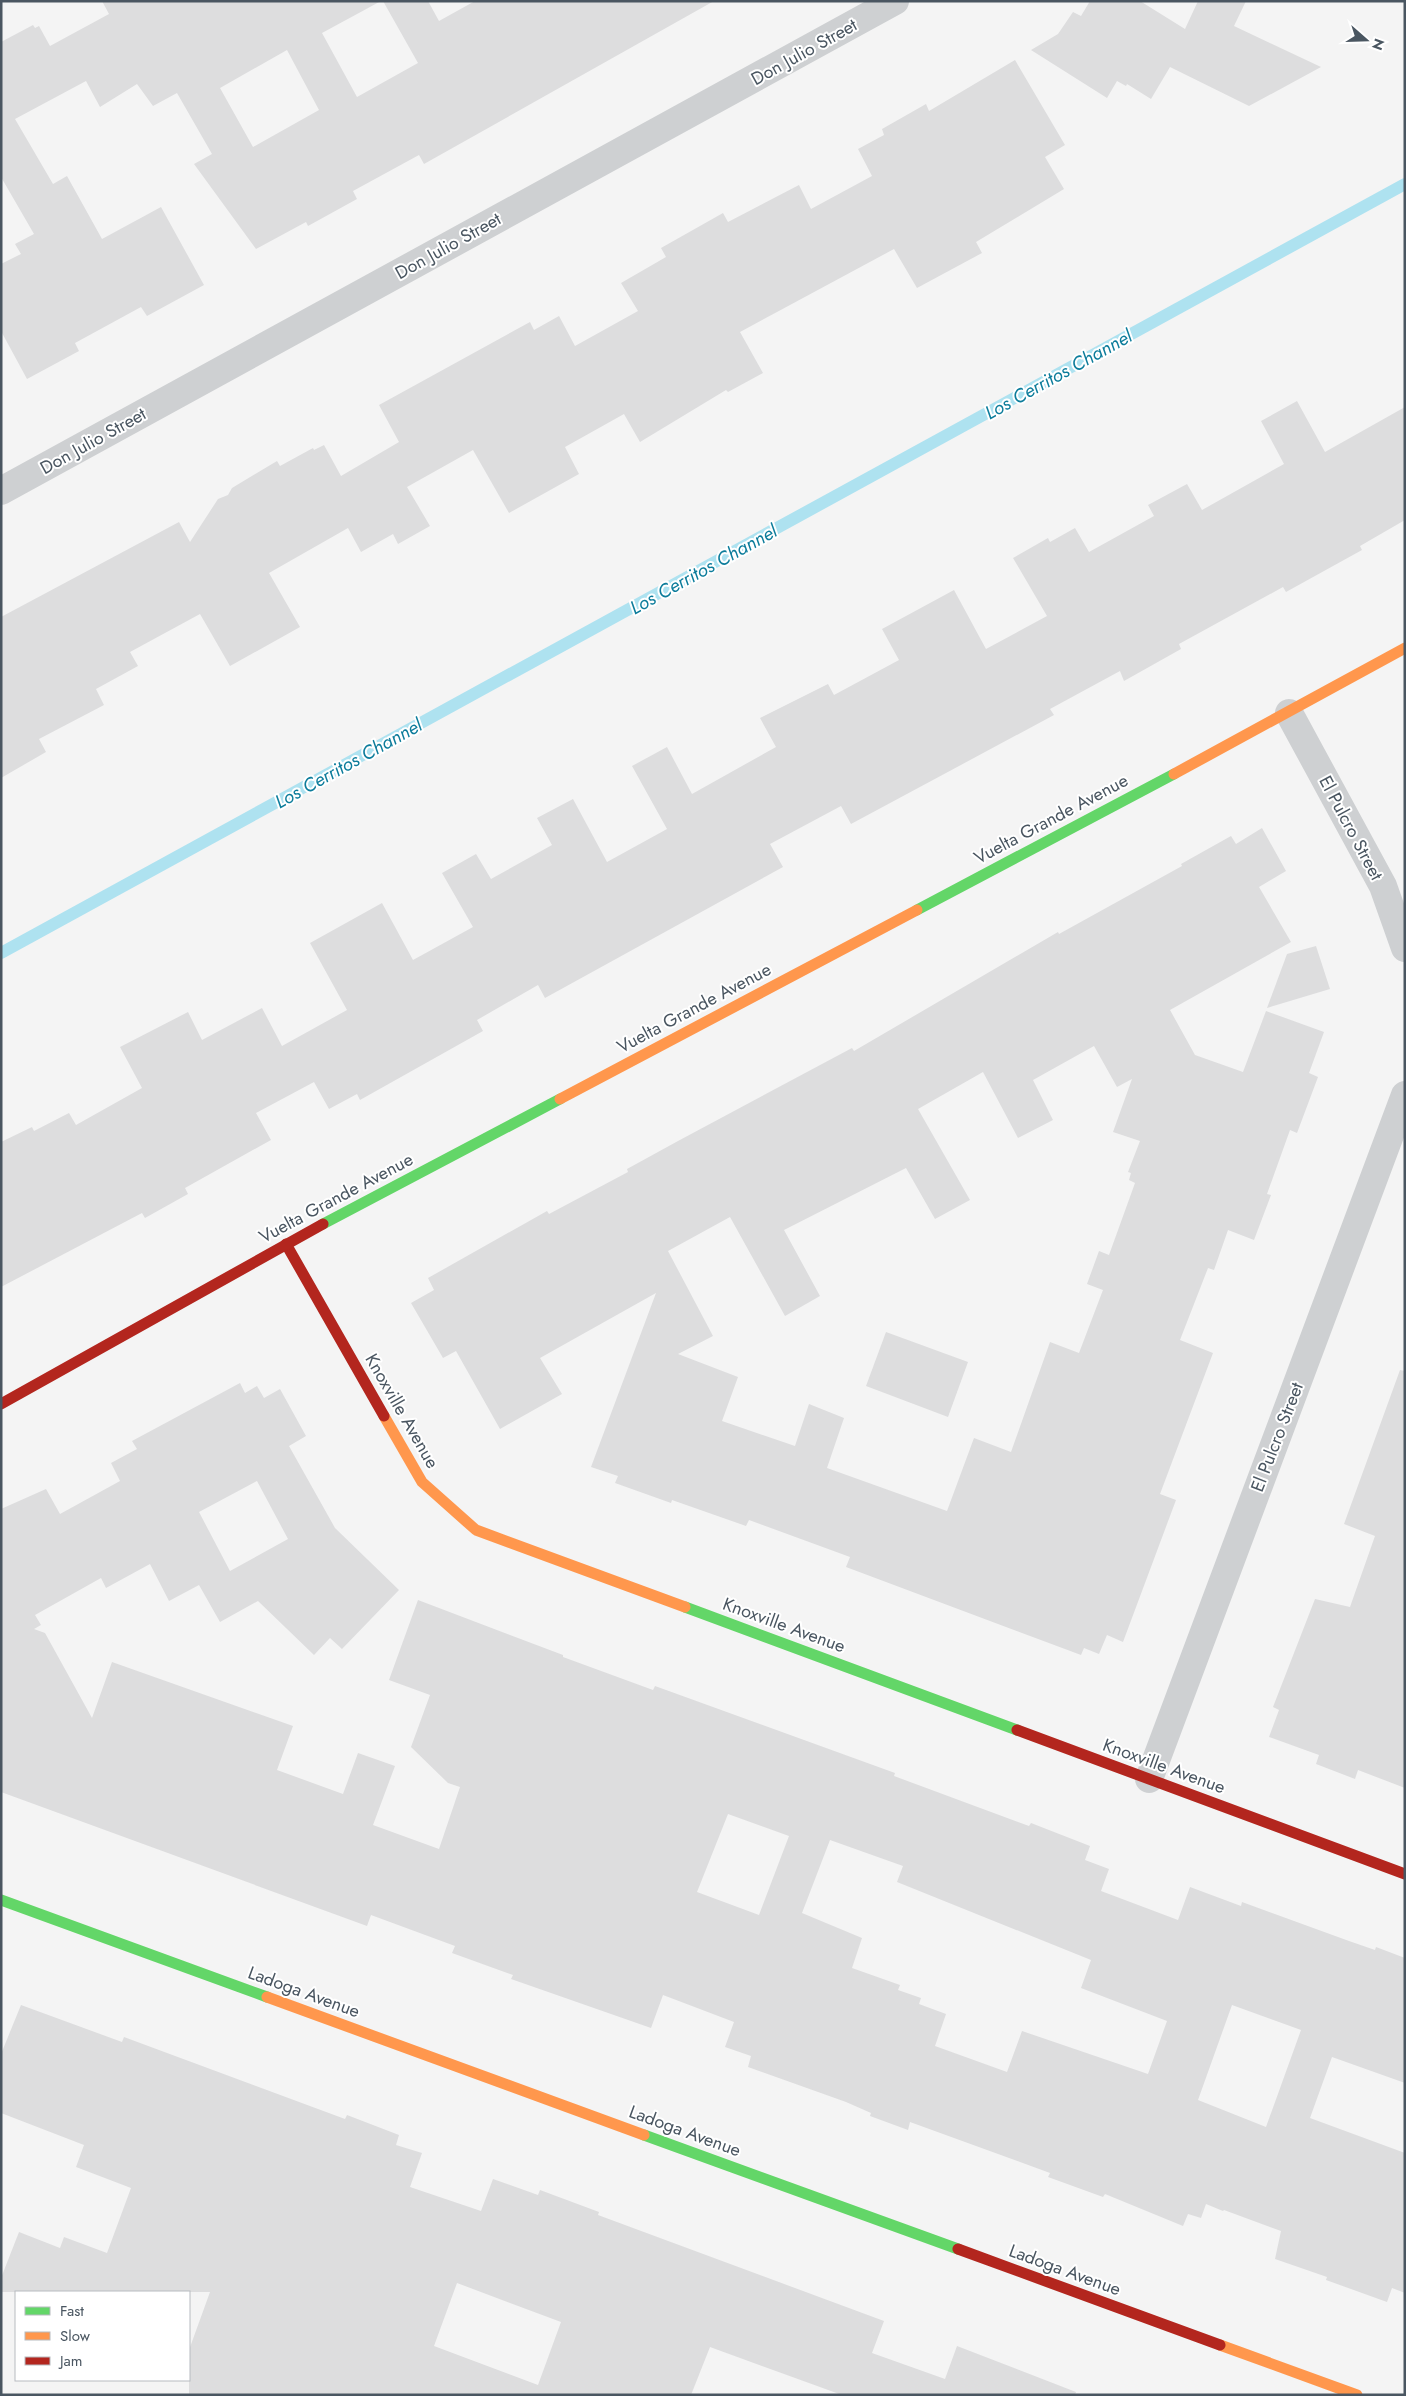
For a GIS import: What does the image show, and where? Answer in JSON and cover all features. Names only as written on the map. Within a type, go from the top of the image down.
[{"type":"street","name":"Don Julio Street","points":[[1,491],[895,1]]},
{"type":"street","name":"Vuelta Grande Avenue","points":[[1,1404],[286,1244],[1289,713],[1405,648]]},
{"type":"street","name":"El Pulcro Street","points":[[1289,713],[1383,886],[1405,948]]},
{"type":"street","name":"El Pulcro Street","points":[[1148,1779],[1405,1096]]},
{"type":"street","name":"Knoxville Avenue","points":[[286,1244],[422,1482],[476,1530],[1405,1874]]},
{"type":"street","name":"Ladoga Avenue","points":[[1,1900],[1357,2395]]},
{"type":"building","points":[[102,1],[381,1],[322,33],[357,97],[418,63],[383,1],[428,1],[439,21],[475,1],[714,1],[424,164],[419,155],[353,191],[357,199],[308,226],[306,222],[256,249],[194,164],[212,154],[177,93],[153,106],[137,84],[100,107],[86,81],[15,119],[53,184],[67,176],[102,239],[161,207],[204,285],[147,316],[141,307],[75,343],[79,351],[27,379],[1,331],[1,264],[21,254],[15,244],[34,234],[1,177],[1,42],[33,25],[35,28],[39,26],[50,46],[109,14]],"holes":[[[287,50],[319,110],[253,147],[220,88]]]},
{"type":"building","points":[[1090,1],[1140,1],[1185,29],[1198,1],[1246,1],[1234,26],[1321,67],[1249,106],[1170,67],[1151,99],[1127,84],[1126,86],[1117,81],[1107,98],[1031,50],[1058,34],[1073,12],[1081,16]]},
{"type":"building","points":[[1015,60],[1065,145],[1045,157],[1064,189],[976,242],[982,253],[917,288],[894,249],[740,332],[763,373],[728,392],[726,390],[640,442],[624,414],[565,447],[579,474],[509,513],[473,450],[407,487],[430,526],[398,544],[393,534],[361,552],[348,528],[269,573],[300,627],[230,666],[200,614],[130,652],[138,666],[96,689],[104,705],[39,739],[46,752],[1,778],[1,617],[179,522],[190,542],[218,499],[228,495],[232,488],[277,461],[280,466],[313,448],[314,450],[324,445],[341,476],[399,442],[379,405],[530,322],[534,330],[559,316],[575,346],[638,311],[621,283],[666,257],[661,248],[723,213],[728,222],[799,185],[811,209],[872,176],[858,149],[884,135],[882,129],[926,104],[929,111]]},
{"type":"building","points":[[1297,401],[1325,452],[1405,407],[1405,520],[1360,546],[1362,550],[1286,592],[1283,587],[1179,644],[1181,649],[1124,681],[1120,671],[1050,709],[1054,715],[851,824],[841,806],[770,844],[783,867],[545,998],[538,985],[477,1020],[483,1031],[360,1100],[357,1094],[329,1109],[314,1082],[256,1113],[271,1140],[185,1188],[188,1194],[145,1218],[142,1213],[1,1287],[1,1142],[32,1127],[34,1131],[69,1113],[76,1125],[142,1088],[120,1047],[188,1012],[202,1040],[262,1008],[282,1046],[347,1010],[310,943],[382,903],[413,960],[473,927],[442,873],[476,854],[491,879],[552,845],[537,818],[573,799],[607,862],[667,829],[632,766],[667,747],[692,794],[776,747],[760,718],[828,684],[834,695],[899,660],[882,629],[954,590],[986,649],[1047,616],[1013,558],[1048,538],[1050,542],[1075,528],[1089,552],[1154,516],[1148,505],[1187,484],[1202,510],[1284,464],[1261,421]]},
{"type":"building","points":[[1262,828],[1286,871],[1259,887],[1291,942],[1170,1010],[1195,1055],[1243,1072],[1266,1011],[1324,1032],[1309,1073],[1318,1077],[1297,1133],[1290,1130],[1267,1194],[1271,1195],[1254,1240],[1228,1230],[1214,1270],[1208,1268],[1180,1340],[1213,1353],[1160,1494],[1176,1500],[1123,1642],[1107,1635],[1099,1654],[1084,1648],[1081,1655],[846,1567],[850,1557],[749,1520],[746,1526],[672,1500],[671,1503],[615,1483],[618,1476],[591,1467],[656,1293],[540,1358],[562,1394],[500,1429],[456,1351],[443,1358],[411,1303],[434,1290],[428,1278],[547,1211],[549,1214],[628,1172],[627,1169],[852,1048],[854,1051],[1058,932],[1059,934],[1182,866],[1181,864],[1231,836],[1236,844]],"holes":[[[1094,1046],[1117,1087],[1132,1079],[1113,1132],[1140,1141],[1128,1172],[1131,1173],[1129,1180],[1135,1183],[1109,1255],[1099,1251],[1087,1284],[1103,1290],[1079,1353],[1050,1342],[1011,1452],[974,1438],[947,1511],[827,1468],[844,1418],[809,1404],[795,1446],[722,1421],[738,1377],[678,1354],[713,1336],[668,1251],[730,1217],[785,1316],[820,1296],[784,1230],[906,1168],[935,1219],[970,1200],[918,1109],[983,1072],[1018,1138],[1053,1120],[1033,1080]]]},
{"type":"building","points":[[1316,946],[1330,989],[1267,1008],[1287,954]]},
{"type":"building","points":[[886,1332],[968,1362],[948,1417],[866,1386]]},
{"type":"building","points":[[1400,1370],[1405,1371],[1405,1788],[1358,1770],[1355,1779],[1316,1764],[1319,1755],[1269,1737],[1279,1710],[1273,1707],[1315,1599],[1350,1607],[1375,1536],[1344,1524]]},
{"type":"building","points":[[240,1383],[245,1393],[257,1386],[264,1398],[280,1389],[306,1436],[289,1446],[335,1528],[399,1590],[342,1649],[330,1638],[314,1655],[258,1601],[220,1622],[199,1585],[169,1601],[150,1564],[106,1588],[101,1578],[35,1615],[41,1625],[34,1629],[45,1633],[92,1718],[112,1662],[293,1726],[277,1770],[343,1794],[358,1753],[395,1766],[373,1825],[439,1849],[460,1787],[448,1783],[411,1747],[430,1695],[389,1680],[418,1600],[653,1690],[655,1686],[895,1773],[894,1776],[1029,1826],[1031,1823],[1090,1846],[1085,1860],[1109,1869],[1101,1891],[1178,1920],[1190,1887],[1241,1906],[1242,1902],[1375,1950],[1376,1947],[1405,1958],[1405,2083],[1332,2057],[1310,2118],[1405,2153],[1405,2293],[1392,2288],[1387,2302],[1326,2280],[1327,2277],[1275,2259],[1281,2231],[1206,2204],[1201,2218],[1188,2214],[1183,2226],[1105,2194],[1103,2197],[1048,2177],[1050,2173],[910,2122],[908,2130],[870,2116],[871,2113],[846,2102],[748,2067],[751,2056],[725,2047],[734,2022],[663,1995],[651,2028],[511,1979],[513,1975],[452,1953],[455,1946],[371,1915],[367,1926],[1,1792],[1,1509],[46,1489],[60,1514],[120,1481],[111,1463],[137,1449],[132,1441]],"holes":[[[257,1481],[288,1539],[230,1571],[199,1512]],[[728,1814],[789,1836],[759,1915],[697,1892]],[[830,1840],[903,1866],[897,1882],[1091,1960],[1081,1988],[1167,2021],[1148,2074],[1022,2031],[1007,2072],[935,2046],[946,2014],[919,2004],[921,1998],[898,1990],[900,1985],[852,1968],[862,1938],[802,1913]],[[1232,2005],[1301,2030],[1266,2127],[1198,2100]]]},
{"type":"building","points":[[21,2005],[122,2042],[124,2037],[345,2119],[347,2115],[399,2135],[396,2145],[422,2153],[410,2187],[481,2211],[493,2179],[538,2195],[540,2190],[599,2212],[598,2215],[884,2321],[872,2353],[945,2379],[957,2346],[1076,2392],[1075,2395],[842,2395],[710,2347],[691,2395],[189,2395],[190,2347],[210,2292],[1,2292],[1,2278],[19,2232],[60,2248],[64,2237],[107,2253],[131,2188],[76,2167],[84,2145],[1,2113],[1,2054]],"holes":[[[457,2283],[561,2322],[538,2385],[434,2346]]]},
{"type":"waterway","name":"Los Cerritos Channel","points":[[1,953],[1405,184]]},
{"type":"traffic: fast","points":[[917,910],[1174,774]]},
{"type":"traffic: fast","points":[[323,1224],[560,1099]]},
{"type":"traffic: fast","points":[[685,1607],[1017,1730]]},
{"type":"traffic: fast","points":[[1,1900],[267,1997]]},
{"type":"traffic: fast","points":[[644,2135],[958,2249]]},
{"type":"traffic: slow","points":[[1174,774],[1405,648]]},
{"type":"traffic: slow","points":[[560,1099],[917,910]]},
{"type":"traffic: slow","points":[[384,1416],[422,1482],[476,1530],[685,1607]]},
{"type":"traffic: slow","points":[[267,1997],[644,2135]]},
{"type":"traffic: slow","points":[[1220,2345],[1357,2395]]},
{"type":"traffic: jam","points":[[1,1404],[323,1224]]},
{"type":"traffic: jam","points":[[286,1244],[384,1416]]},
{"type":"traffic: jam","points":[[1017,1730],[1405,1874]]},
{"type":"traffic: jam","points":[[958,2249],[1220,2345]]}]
